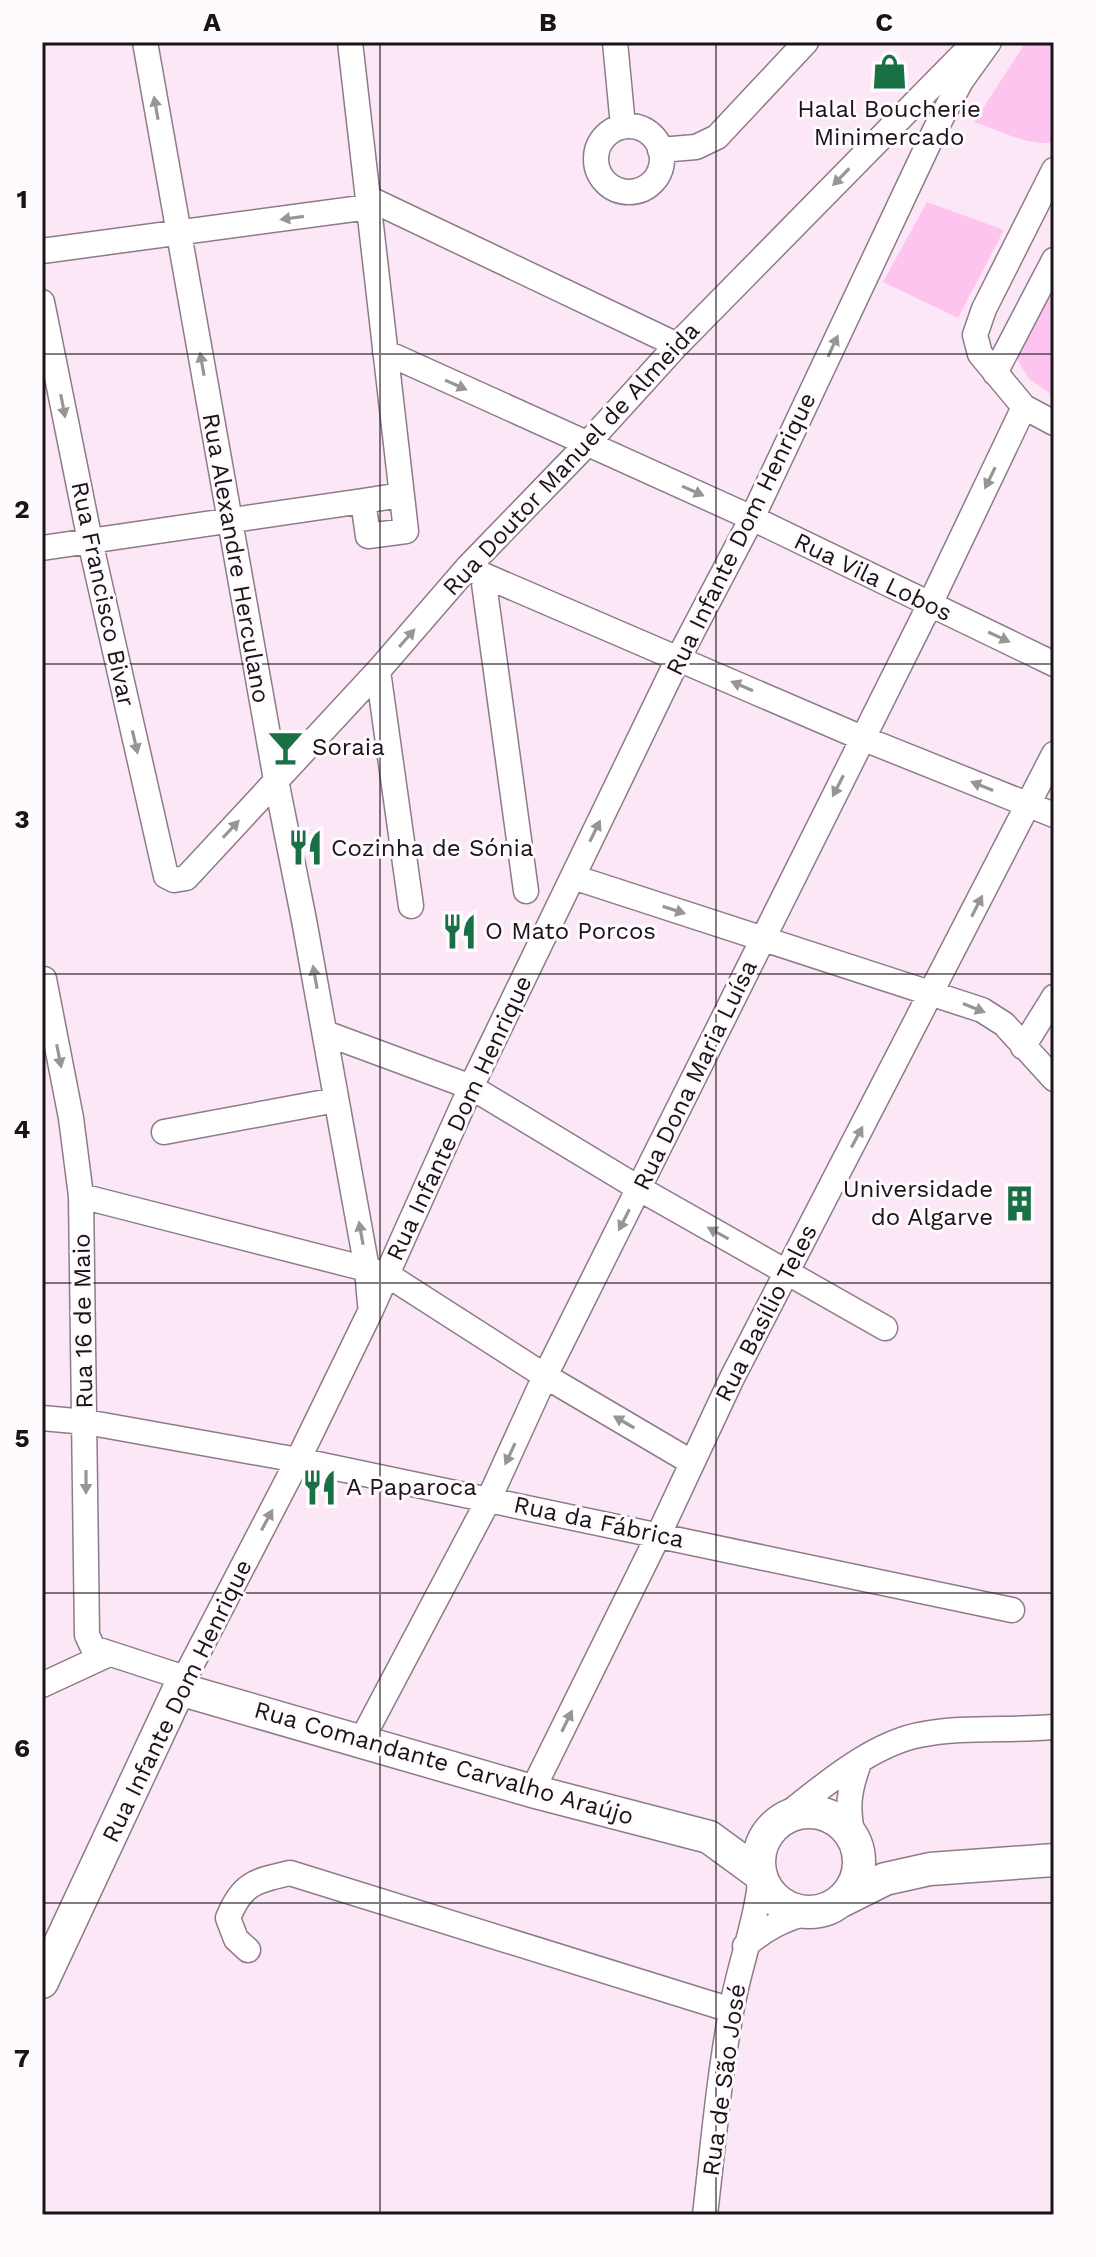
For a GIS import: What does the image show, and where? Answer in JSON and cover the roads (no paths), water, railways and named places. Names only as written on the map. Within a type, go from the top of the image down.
[{"type":"main road","name":"Rua Comandante Carvalho Araújo","points":[[182,1683],[361,1741],[532,1791],[709,1837]]},
{"type":"main road","name":"Rua Infante Dom Henrique","points":[[42,1982],[182,1683]]},
{"type":"main road","points":[[709,1837],[740,1834],[794,1814],[811,1811],[828,1815],[843,1824],[859,1854],[859,1872],[852,1888],[841,1901]]},
{"type":"main road","points":[[779,1821],[767,1834],[760,1850],[761,1875],[768,1890],[794,1910],[810,1912],[827,1909],[885,1879],[930,1869],[1054,1860]]},
{"type":"main road","points":[[709,1837],[761,1875]]},
{"type":"main road","points":[[853,1838],[897,1861],[930,1869]]},
{"type":"street","name":"Rua Alexandre Herculano","points":[[145,42],[336,1100],[377,1272],[371,1310]]},
{"type":"street","points":[[350,42],[406,531],[368,536],[363,501]]},
{"type":"street","points":[[615,42],[623,126]]},
{"type":"street","points":[[660,150],[706,145],[717,137],[806,42]]},
{"type":"street","name":"Rua Doutor Manuel de Almeida","points":[[174,880],[186,878],[378,671],[475,572],[677,345],[975,42]]},
{"type":"street","name":"Rua Infante Dom Henrique","points":[[377,1272],[471,1087],[678,659],[752,518],[929,142],[961,81],[989,42]]},
{"type":"street","points":[[897,119],[929,142]]},
{"type":"street","points":[[623,126],[644,129],[654,138],[660,150],[659,170],[646,186],[627,192],[608,184],[597,167],[598,147],[611,131],[623,126]]},
{"type":"street","points":[[1054,170],[984,309],[975,335],[980,354],[1024,407],[1054,423]]},
{"type":"street","points":[[42,251],[368,203],[677,345]]},
{"type":"street","points":[[995,373],[1054,260]]},
{"type":"street","name":"Rua Francisco Bivar","points":[[42,302],[90,541],[166,876],[174,880]]},
{"type":"street","name":"Rua Vila Lobos","points":[[385,352],[752,518],[1054,664]]},
{"type":"street","name":"Rua Dona Maria Luísa","points":[[361,1741],[489,1499],[545,1376],[930,604],[1024,407]]},
{"type":"street","points":[[42,548],[401,495]]},
{"type":"street","points":[[475,572],[862,738],[1054,815]]},
{"type":"street","points":[[475,572],[526,891]]},
{"type":"street","points":[[378,671],[411,906]]},
{"type":"street","name":"Rua Basílio Teles","points":[[532,1791],[786,1271],[1054,754]]},
{"type":"street","points":[[573,877],[982,1010],[1004,1024],[1054,1079]]},
{"type":"street","name":"Rua 16 de Maio","points":[[44,979],[71,1118],[81,1196],[87,1635],[93,1648],[109,1654]]},
{"type":"street","points":[[1023,1047],[1054,997]]},
{"type":"street","points":[[325,1033],[471,1087],[640,1189],[885,1328]]},
{"type":"street","points":[[164,1132],[336,1100]]},
{"type":"street","points":[[81,1196],[377,1272],[691,1462]]},
{"type":"street","name":"Rua Infante Dom Henrique","points":[[182,1683],[298,1460],[371,1310]]},
{"type":"street","name":"Rua da Fábrica","points":[[42,1418],[86,1422],[298,1460],[1012,1610]]},
{"type":"street","points":[[42,1685],[109,1654],[182,1683]]},
{"type":"street","points":[[779,1821],[892,1743],[920,1735],[1054,1727]]},
{"type":"street","points":[[853,1838],[848,1812],[849,1790],[859,1763]]},
{"type":"street","points":[[248,1950],[236,1939],[228,1918],[237,1895],[260,1880],[290,1873],[731,2010]]},
{"type":"street","name":"Rua de São José","points":[[705,2215],[731,2010],[759,1898],[761,1875]]},
{"type":"street","points":[[745,1946],[763,1930],[784,1919],[810,1912]]},
{"type":"place","name":"Halal Boucherie Minimercado","points":[[889,72]]},
{"type":"place","name":"Soraia","points":[[286,747]]},
{"type":"place","name":"Cozinha de Sónia","points":[[305,848]]},
{"type":"place","name":"O Mato Porcos","points":[[459,931]]},
{"type":"place","name":"Universidade do Algarve","points":[[1019,1203]]},
{"type":"place","name":"A Paparoca","points":[[320,1487]]}]
